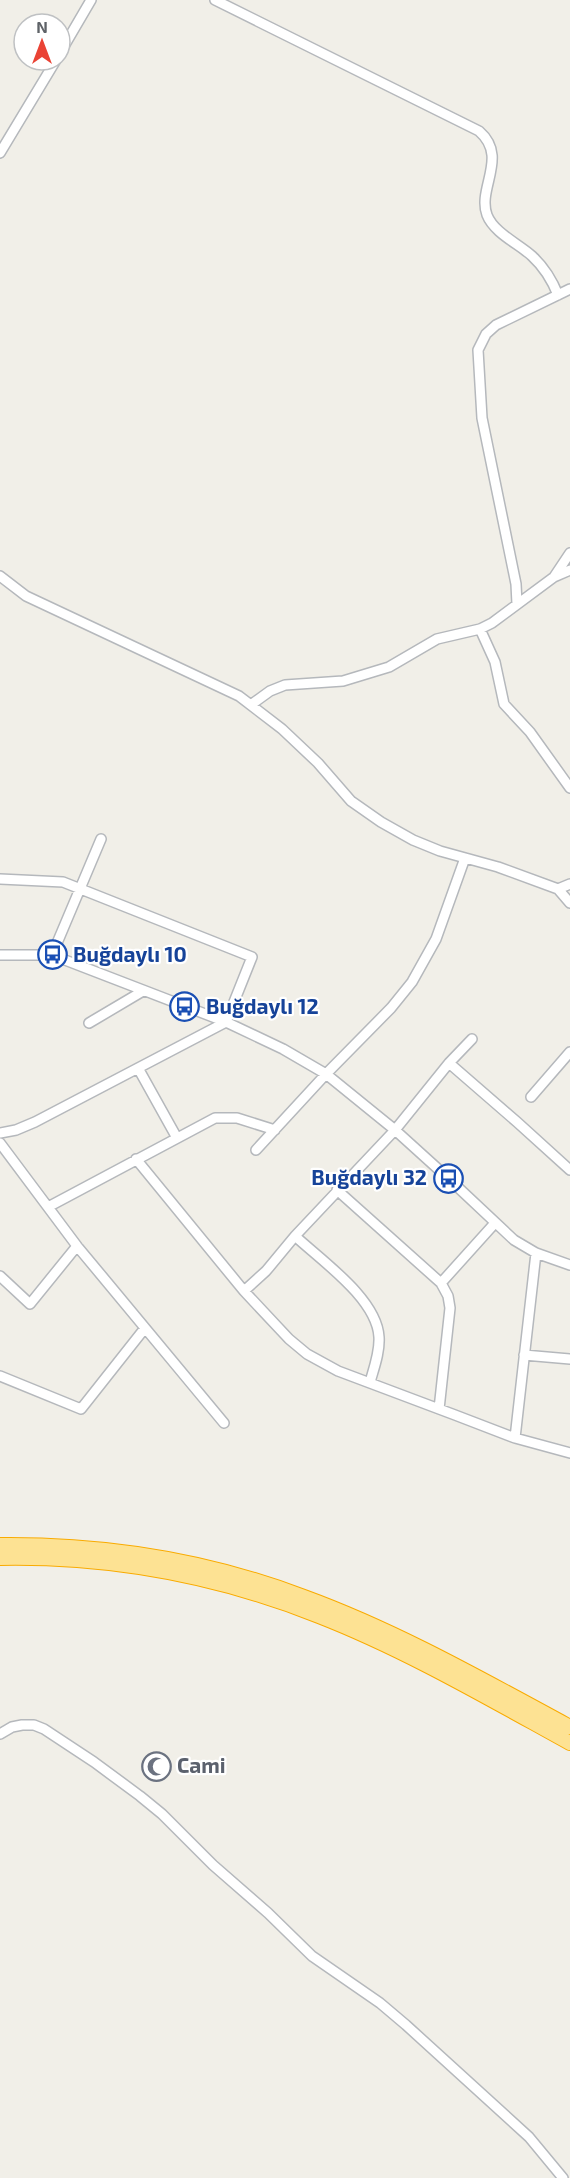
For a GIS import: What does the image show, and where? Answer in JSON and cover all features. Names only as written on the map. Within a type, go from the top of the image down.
[{"type":"highway","points":[[0,1545],[65,1546],[143,1554],[217,1569],[275,1586],[392,1633],[570,1727]]},
{"type":"highway","points":[[0,1558],[68,1560],[138,1567],[260,1595],[319,1616],[382,1643],[448,1676],[570,1743]]},
{"type":"street","points":[[72,32],[91,0]]},
{"type":"street","points":[[215,0],[479,131],[490,144],[492,154],[486,208],[488,217],[495,226],[539,263],[550,278],[558,295]]},
{"type":"street","points":[[0,153],[49,72]]},
{"type":"street","points":[[517,604],[516,584],[482,418],[477,356],[482,339],[490,329],[570,289]]},
{"type":"street","points":[[554,577],[570,553]]},
{"type":"street","points":[[252,704],[270,691],[285,685],[343,681],[378,671],[398,663],[436,639],[480,629],[492,623],[554,577],[570,570]]},
{"type":"street","points":[[0,576],[26,596],[225,688],[252,704],[300,746],[351,801],[413,840],[558,889],[570,903]]},
{"type":"street","points":[[480,629],[495,662],[504,704],[530,732],[570,788]]},
{"type":"street","points":[[52,955],[101,839]]},
{"type":"street","points":[[256,1150],[391,1008],[421,968],[436,939],[465,858]]},
{"type":"street","points":[[0,879],[63,882],[252,957],[226,1022],[35,1122],[16,1130],[0,1133]]},
{"type":"street","points":[[558,889],[570,884]]},
{"type":"street","points":[[0,955],[52,955],[226,1022],[284,1049],[326,1074],[395,1130],[514,1240],[536,1254],[570,1265]]},
{"type":"street","points":[[89,1023],[143,991]]},
{"type":"street","points":[[244,1291],[266,1271],[337,1190],[395,1130],[472,1038]]},
{"type":"street","points":[[531,1097],[570,1052]]},
{"type":"street","points":[[449,1063],[570,1170]]},
{"type":"street","points":[[138,1068],[177,1138]]},
{"type":"street","points":[[48,1207],[215,1118],[237,1118],[275,1130]]},
{"type":"street","points":[[0,1143],[77,1246],[224,1423]]},
{"type":"street","points":[[136,1159],[244,1291],[307,1354],[338,1371],[515,1438],[570,1452]]},
{"type":"street","points":[[337,1190],[441,1283],[448,1296],[450,1308],[439,1409]]},
{"type":"street","points":[[441,1283],[495,1223]]},
{"type":"street","points":[[295,1236],[360,1296],[372,1313],[379,1340],[370,1382]]},
{"type":"street","points":[[0,1276],[30,1304],[77,1246]]},
{"type":"street","points":[[515,1438],[536,1254]]},
{"type":"street","points":[[0,1376],[81,1409],[145,1328]]},
{"type":"street","points":[[524,1355],[570,1359]]},
{"type":"street","points":[[0,1734],[12,1727],[22,1725],[34,1725],[44,1729],[140,1796],[162,1814],[312,1956],[400,2019],[529,2137],[563,2178]]},
{"type":"place","name":"Buğdaylı 10","points":[[52,955]]},
{"type":"place","name":"Buğdaylı 12","points":[[185,1007]]},
{"type":"place","name":"Buğdaylı 32","points":[[448,1178]]},
{"type":"place","name":"Cami","points":[[156,1766]]}]
